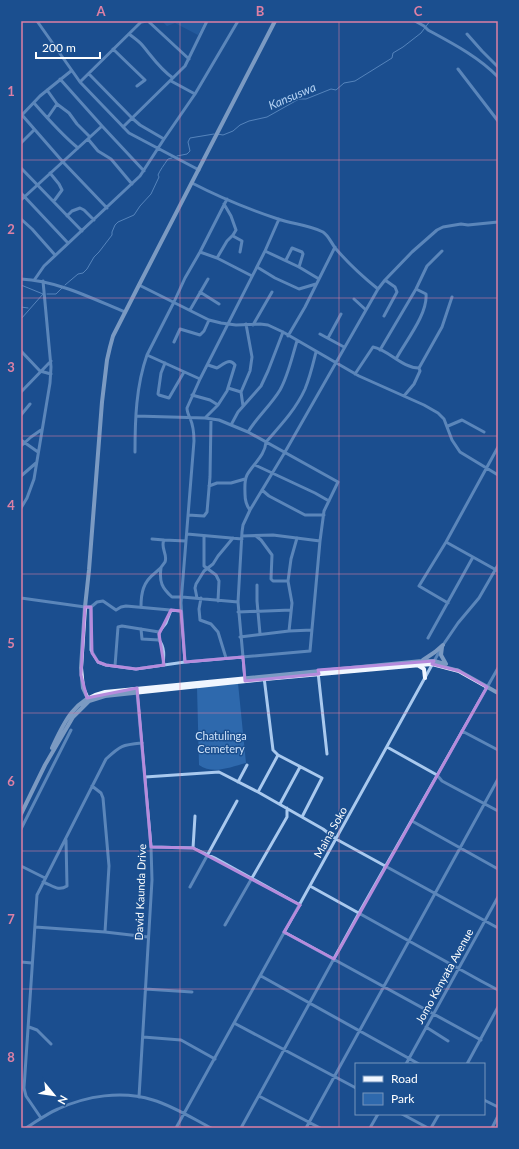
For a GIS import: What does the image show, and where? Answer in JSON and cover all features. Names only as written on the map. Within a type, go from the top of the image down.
[{"type":"main road","points":[[88,699],[83,688],[81,675],[85,607],[90,570],[102,402],[107,360],[114,336],[125,312],[275,21]]},
{"type":"main road","points":[[422,661],[432,655],[443,645]]},
{"type":"main road","points":[[443,645],[441,655],[446,664]]},
{"type":"main road","points":[[21,814],[44,767],[70,721],[88,699],[137,690],[422,661],[446,664],[498,693]]},
{"type":"main road","points":[[318,672],[419,666],[433,662],[459,671]]},
{"type":"main road","points":[[419,666],[423,667],[425,671],[425,678]]},
{"type":"street","points":[[36,21],[80,82],[123,127],[133,136],[199,170]]},
{"type":"street","points":[[80,82],[141,22],[148,21],[189,59]]},
{"type":"street","points":[[123,127],[185,66],[208,21]]},
{"type":"street","points":[[35,279],[41,268],[107,208],[144,171],[164,138],[195,94],[238,21]]},
{"type":"street","points":[[415,21],[472,55],[498,77]]},
{"type":"street","points":[[129,34],[143,45],[149,55],[172,80],[195,94]]},
{"type":"street","points":[[467,34],[482,52],[498,67]]},
{"type":"street","points":[[114,49],[145,80],[137,86]]},
{"type":"street","points":[[458,69],[498,121]]},
{"type":"street","points":[[71,71],[47,90],[21,115],[107,208]]},
{"type":"street","points":[[89,74],[140,125],[164,138]]},
{"type":"street","points":[[60,79],[144,171]]},
{"type":"street","points":[[47,90],[57,104],[67,112],[89,138],[98,151],[112,159],[132,184]]},
{"type":"street","points":[[34,103],[48,117],[54,126],[78,148]]},
{"type":"street","points":[[48,117],[57,104]]},
{"type":"street","points":[[21,200],[102,126]]},
{"type":"street","points":[[21,143],[34,130]]},
{"type":"street","points":[[21,168],[82,231]]},
{"type":"street","points":[[50,173],[62,190],[54,201]]},
{"type":"street","points":[[192,183],[226,199],[279,219],[323,232],[360,274],[378,289]]},
{"type":"street","points":[[21,193],[68,244]]},
{"type":"street","points":[[135,452],[137,394],[141,370],[156,336],[226,199]]},
{"type":"street","points":[[217,258],[228,239],[233,236],[236,228],[224,204]]},
{"type":"street","points":[[67,216],[72,211],[80,208],[94,220]]},
{"type":"street","points":[[185,662],[180,611],[194,441],[190,418],[187,414],[187,408],[192,395],[265,251],[279,219]]},
{"type":"street","points":[[21,220],[32,229],[55,255]]},
{"type":"street","points":[[245,679],[238,602],[243,525],[250,510],[285,452],[378,289],[385,280],[412,252],[440,229],[461,224],[467,225],[498,222]]},
{"type":"street","points":[[233,236],[242,241],[240,252]]},
{"type":"street","points":[[288,336],[305,307],[335,247]]},
{"type":"street","points":[[286,260],[292,248],[302,252],[303,254],[299,267]]},
{"type":"street","points":[[265,251],[286,260],[318,279]]},
{"type":"street","points":[[380,350],[416,289],[426,266],[442,251]]},
{"type":"street","points":[[200,252],[217,258],[252,276]]},
{"type":"street","points":[[257,267],[299,289],[316,284]]},
{"type":"street","points":[[21,278],[35,279],[59,285],[125,312]]},
{"type":"street","points":[[190,310],[208,279]]},
{"type":"street","points":[[384,316],[397,292],[395,287],[385,280]]},
{"type":"street","points":[[21,508],[30,490],[51,374],[43,281]]},
{"type":"street","points":[[139,285],[209,320],[229,324],[265,325],[282,332],[355,374],[424,405],[438,413],[444,419],[448,426],[452,440],[460,452],[498,475]]},
{"type":"street","points":[[396,359],[425,305],[426,294],[416,289]]},
{"type":"street","points":[[200,292],[219,304]]},
{"type":"street","points":[[253,325],[272,292]]},
{"type":"street","points":[[404,396],[414,384],[420,371],[419,368],[442,328],[452,297]]},
{"type":"street","points":[[354,300],[366,310]]},
{"type":"street","points":[[328,338],[341,314]]},
{"type":"street","points":[[174,342],[180,329],[200,335],[204,331],[209,320]]},
{"type":"street","points":[[243,406],[241,392],[252,364],[251,348],[246,324]]},
{"type":"street","points":[[231,425],[243,406],[256,392],[265,378],[282,332]]},
{"type":"street","points":[[320,334],[344,347]]},
{"type":"street","points":[[248,432],[256,419],[280,390],[297,341]]},
{"type":"street","points":[[355,374],[372,348],[380,350],[414,368],[419,368]]},
{"type":"street","points":[[21,351],[40,371],[51,374]]},
{"type":"street","points":[[250,510],[246,502],[245,479],[264,450],[266,442],[290,414],[299,400],[305,388],[316,352]]},
{"type":"street","points":[[147,355],[200,379]]},
{"type":"street","points":[[21,392],[51,361]]},
{"type":"street","points":[[205,418],[218,405],[228,388],[235,367],[234,363],[227,362],[217,368],[208,365]]},
{"type":"street","points":[[165,363],[161,373],[159,395],[170,397],[184,372]]},
{"type":"street","points":[[228,388],[241,392]]},
{"type":"street","points":[[192,395],[210,400],[218,405]]},
{"type":"street","points":[[21,415],[30,404]]},
{"type":"street","points":[[91,607],[92,653],[98,662],[106,665],[126,669],[136,669],[243,656],[310,651],[320,541],[324,515],[338,482],[248,432],[231,425],[205,418],[136,416]]},
{"type":"street","points":[[188,514],[206,515],[207,512],[211,419]]},
{"type":"street","points":[[448,426],[462,420],[484,432]]},
{"type":"street","points":[[21,446],[41,430]]},
{"type":"street","points":[[21,440],[38,452]]},
{"type":"street","points":[[448,603],[419,586],[446,542],[498,447]]},
{"type":"street","points":[[21,476],[36,463]]},
{"type":"street","points":[[255,465],[315,492],[329,501]]},
{"type":"street","points":[[209,486],[217,483],[231,483],[245,479]]},
{"type":"street","points":[[262,490],[269,496],[305,515],[324,515]]},
{"type":"street","points":[[187,534],[233,538],[242,538],[254,535],[273,535],[320,541]]},
{"type":"street","points":[[254,535],[262,540],[272,555],[271,579],[273,581],[288,581]]},
{"type":"street","points":[[204,536],[204,566],[216,576],[219,581],[218,601]]},
{"type":"street","points":[[197,598],[195,586],[207,569],[214,564],[218,556],[233,538]]},
{"type":"street","points":[[289,631],[292,598],[288,581],[291,559],[297,538]]},
{"type":"street","points":[[152,539],[186,541]]},
{"type":"street","points":[[164,540],[163,550],[166,558],[161,568],[160,582],[163,589],[172,597],[238,602]]},
{"type":"street","points":[[446,542],[497,570]]},
{"type":"street","points":[[428,638],[473,557]]},
{"type":"street","name":"Maina Soko","points":[[176,1128],[387,748],[433,662],[458,623],[479,598],[497,570],[498,564]]},
{"type":"street","points":[[141,607],[143,587],[152,575],[161,568]]},
{"type":"street","points":[[257,584],[260,634]]},
{"type":"street","points":[[21,598],[85,607],[91,607],[100,601],[103,601],[116,610],[126,606],[180,611]]},
{"type":"street","points":[[201,598],[199,609],[200,620],[211,624],[218,632],[226,658]]},
{"type":"street","points":[[163,665],[164,652],[162,644],[159,640],[159,632],[166,623],[171,610]]},
{"type":"street","points":[[238,612],[291,610]]},
{"type":"street","points":[[115,666],[118,627],[122,626],[159,632]]},
{"type":"street","points":[[141,629],[142,639],[159,640]]},
{"type":"street","points":[[240,637],[289,631],[312,630]]},
{"type":"street","points":[[241,1128],[285,1050],[359,912],[498,668]]},
{"type":"street","points":[[318,672],[327,754]]},
{"type":"street","points":[[264,677],[271,744],[273,750],[278,755],[320,777],[322,780],[302,817]]},
{"type":"street","name":"David Kaunda Drive","points":[[137,690],[152,847],[152,880],[139,1097]]},
{"type":"street","points":[[21,829],[71,730]]},
{"type":"street","points":[[462,731],[498,750]]},
{"type":"street","points":[[41,1118],[22,1088],[29,1027],[36,900],[43,882],[106,759],[119,747],[127,744],[142,743]]},
{"type":"street","points":[[387,748],[437,775],[442,781],[498,811]]},
{"type":"street","points":[[258,792],[278,755]]},
{"type":"street","points":[[238,782],[247,765]]},
{"type":"street","points":[[44,767],[50,771]]},
{"type":"street","points":[[280,804],[300,767]]},
{"type":"street","points":[[145,777],[216,771],[280,804],[324,829],[336,839],[498,928]]},
{"type":"street","points":[[306,1128],[498,779]]},
{"type":"street","points":[[92,786],[101,793],[103,798],[109,866],[105,932]]},
{"type":"street","points":[[190,887],[237,801]]},
{"type":"street","points":[[225,925],[287,817],[287,808]]},
{"type":"street","points":[[287,817],[294,813]]},
{"type":"street","points":[[193,848],[195,816]]},
{"type":"street","points":[[412,821],[498,869]]},
{"type":"street","points":[[43,882],[58,889],[65,888],[67,886],[66,838]]},
{"type":"street","points":[[152,847],[193,848],[209,854],[300,905]]},
{"type":"street","points":[[21,866],[45,878]]},
{"type":"street","points":[[310,886],[498,990]]},
{"type":"street","name":"Jomo Kenyata Avenue","points":[[406,1063],[498,897]]},
{"type":"street","points":[[35,927],[148,937]]},
{"type":"street","points":[[284,932],[481,1040]]},
{"type":"street","points":[[21,962],[32,963]]},
{"type":"street","points":[[261,976],[417,1063]]},
{"type":"street","points":[[145,989],[192,992]]},
{"type":"street","points":[[468,1063],[498,1007]]},
{"type":"street","points":[[234,1023],[355,1087]]},
{"type":"street","points":[[29,1027],[37,1030],[51,1044]]},
{"type":"street","points":[[426,1027],[448,1041]]},
{"type":"street","points":[[143,1037],[181,1040],[191,1044],[215,1059]]},
{"type":"street","points":[[26,1128],[31,1127],[41,1118],[57,1109],[88,1099],[108,1096],[139,1097],[163,1104],[184,1113],[211,1128]]},
{"type":"street","points":[[259,1096],[320,1128]]},
{"type":"street","points":[[485,1100],[498,1107]]},
{"type":"street","points":[[370,1128],[377,1115]]},
{"type":"street","points":[[404,1115],[428,1128]]},
{"type":"street","points":[[431,1128],[438,1115]]},
{"type":"street","points":[[492,1128],[498,1116]]},
{"type":"highlighted area","points":[[85,607],[91,607],[92,653],[98,662],[106,665],[136,669],[164,665],[159,634],[171,610],[181,611],[185,662],[243,657],[245,681],[319,674],[318,670],[434,661],[432,664],[459,671],[487,687],[334,959],[284,932],[300,905],[193,848],[151,847],[137,688],[87,698],[81,675]]},
{"type":"green space","points":[[162,21],[205,21],[198,35],[175,23],[167,26]]},
{"type":"green space","name":"Chatulinga Cemetery","points":[[238,683],[246,763],[216,770],[204,768],[199,765],[197,687]]},
{"type":"waterway","name":"Kansuswa","points":[[217,134],[223,135],[233,131],[240,125],[249,121],[267,117],[299,99],[306,99],[331,89],[336,90],[344,83],[355,81],[392,58],[393,53],[421,33],[430,21]]},
{"type":"waterway","name":"Kansuswa","points":[[177,156],[187,154],[190,151],[188,142],[190,138],[214,134]]},
{"type":"waterway","name":"Kansuswa","points":[[65,285],[78,274],[83,273],[87,269],[94,257],[112,235],[115,225],[118,222],[134,215],[151,194],[162,167],[168,159],[172,158]]},
{"type":"waterway","name":"Kansuswa","points":[[21,285],[43,294],[21,319]]},
{"type":"waterway","name":"Kansuswa","points":[[47,294],[56,294],[62,288]]},
{"type":"waterway","points":[[21,307],[28,308]]}]
